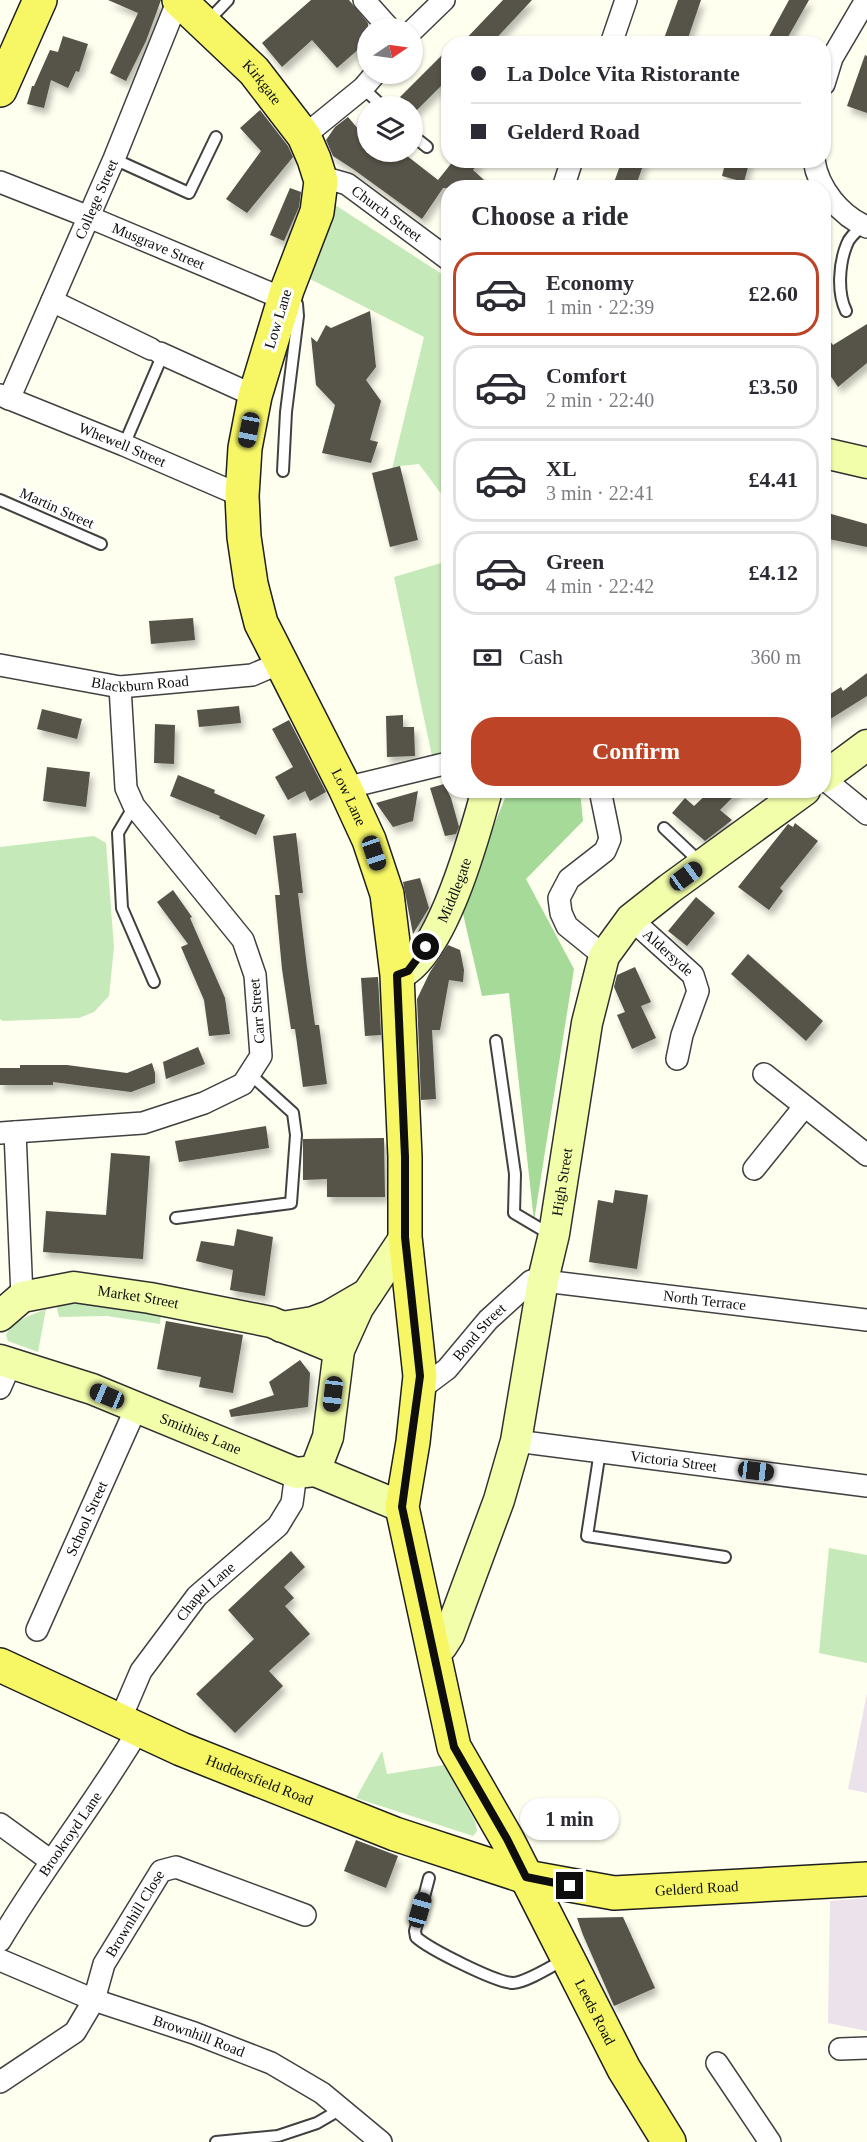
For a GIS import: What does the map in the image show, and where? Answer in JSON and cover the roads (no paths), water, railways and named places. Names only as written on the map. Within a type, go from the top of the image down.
[{"type":"main road","points":[[0,90],[40,0]]},
{"type":"main road","name":"Kirkgate","points":[[179,0],[255,71],[304,136],[321,181]]},
{"type":"main road","name":"Low Lane","points":[[321,181],[317,212],[286,295],[255,396],[245,448],[242,496],[244,537],[251,584],[261,623],[345,788],[369,840],[387,894],[397,975],[405,1157],[405,1237],[420,1376],[402,1507]]},
{"type":"main road","name":"Leeds Road","points":[[402,1507],[454,1747],[507,1839],[624,2069],[669,2142]]},
{"type":"main road","name":"Huddersfield Road","points":[[0,1665],[192,1753],[395,1834],[526,1877]]},
{"type":"main road","name":"Gelderd Road","points":[[526,1877],[614,1893],[867,1879]]},
{"type":"street","name":"College Street","points":[[5,397],[52,301],[89,217],[179,0]]},
{"type":"street","points":[[364,0],[380,18]]},
{"type":"street","points":[[423,20],[444,0]]},
{"type":"street","points":[[614,36],[626,0]]},
{"type":"street","points":[[831,61],[866,0]]},
{"type":"street","points":[[304,136],[365,84]]},
{"type":"street","name":"Church Street","points":[[321,181],[333,180],[346,184],[441,254]]},
{"type":"street","name":"Musgrave Street","points":[[0,182],[286,295]]},
{"type":"street","points":[[831,198],[843,212],[865,227]]},
{"type":"street","points":[[52,301],[255,396]]},
{"type":"street","name":"Whewell Street","points":[[5,397],[242,496]]},
{"type":"street","points":[[831,455],[867,463]]},
{"type":"street","name":"Blackburn Road","points":[[0,665],[120,687],[252,675],[280,663]]},
{"type":"street","name":"Carr Street","points":[[120,687],[126,788],[134,806],[243,940],[255,975],[261,1056],[250,1074]]},
{"type":"street","points":[[831,773],[867,745]]},
{"type":"street","points":[[345,788],[441,765]]},
{"type":"street","points":[[831,784],[867,814]]},
{"type":"street","name":"Middlegate","points":[[397,975],[408,971],[438,930],[462,873],[485,798]]},
{"type":"street","points":[[602,798],[610,839],[605,851],[569,879],[559,898],[561,913],[567,926],[604,956]]},
{"type":"street","name":"High Street","points":[[432,1649],[442,1646],[449,1635],[499,1500],[516,1441],[543,1280],[554,1234],[587,1023],[604,956],[630,919],[794,798]]},
{"type":"street","name":"Aldersyde","points":[[630,919],[693,975],[698,991],[682,1035],[677,1059]]},
{"type":"street","points":[[11,1307],[8,1132],[142,1123],[204,1103],[243,1084],[250,1074]]},
{"type":"street","points":[[764,1074],[867,1155]]},
{"type":"street","points":[[754,1169],[804,1107]]},
{"type":"street","name":"Chapel Lane","points":[[129,1725],[141,1671],[197,1596],[278,1526],[292,1503],[305,1472],[328,1437],[339,1350],[358,1308],[405,1237]]},
{"type":"street","name":"North Terrace","points":[[543,1280],[867,1320]]},
{"type":"street","name":"Bond Street","points":[[419,1389],[447,1369],[496,1312],[531,1281],[543,1280]]},
{"type":"street","name":"Market Street","points":[[11,1307],[74,1287],[150,1298],[271,1322],[339,1350]]},
{"type":"street","name":"Market Street","points":[[282,1326],[313,1322],[330,1316],[367,1294]]},
{"type":"street","name":"Smithies Lane","points":[[4,1371],[92,1389],[136,1408],[402,1507]]},
{"type":"street","name":"School Street","points":[[37,1630],[136,1408]]},
{"type":"street","name":"Victoria Street","points":[[516,1441],[867,1486]]},
{"type":"street","name":"Brookroyd Lane","points":[[0,1941],[51,1861],[114,1772],[129,1725]]},
{"type":"street","points":[[0,1824],[51,1861]]},
{"type":"street","name":"Brownhill Close","points":[[0,2082],[75,2032],[93,2000],[104,1964],[161,1871],[176,1867],[305,1914]]},
{"type":"street","name":"Brownhill Road","points":[[0,1960],[93,2000],[194,2033],[271,2063],[322,2093],[381,2142]]},
{"type":"street","points":[[840,2049],[867,2048]]},
{"type":"street","points":[[717,2063],[770,2142]]},
{"type":"lane","points":[[205,24],[228,0]]},
{"type":"lane","points":[[114,159],[189,193],[216,137]]},
{"type":"lane","points":[[423,144],[427,147]]},
{"type":"lane","points":[[846,311],[841,297],[844,253],[851,237],[865,227]]},
{"type":"lane","points":[[284,471],[286,412],[298,316],[297,304],[286,295]]},
{"type":"lane","points":[[124,445],[158,352]]},
{"type":"lane","name":"Martin Street","points":[[0,500],[101,544]]},
{"type":"lane","points":[[134,806],[118,833],[122,908],[154,982]]},
{"type":"lane","points":[[664,828],[703,864]]},
{"type":"lane","points":[[496,1041],[515,1174],[514,1214],[554,1234]]},
{"type":"lane","points":[[176,1218],[291,1203],[296,1135],[293,1113],[250,1074]]},
{"type":"lane","points":[[600,1451],[587,1536],[725,1557]]},
{"type":"lane","points":[[429,1878],[415,1931],[416,1937],[428,1946],[483,1972],[513,1983],[568,1958]]},
{"type":"lane","points":[[216,2142],[278,2136],[317,2123],[341,2109]]}]
